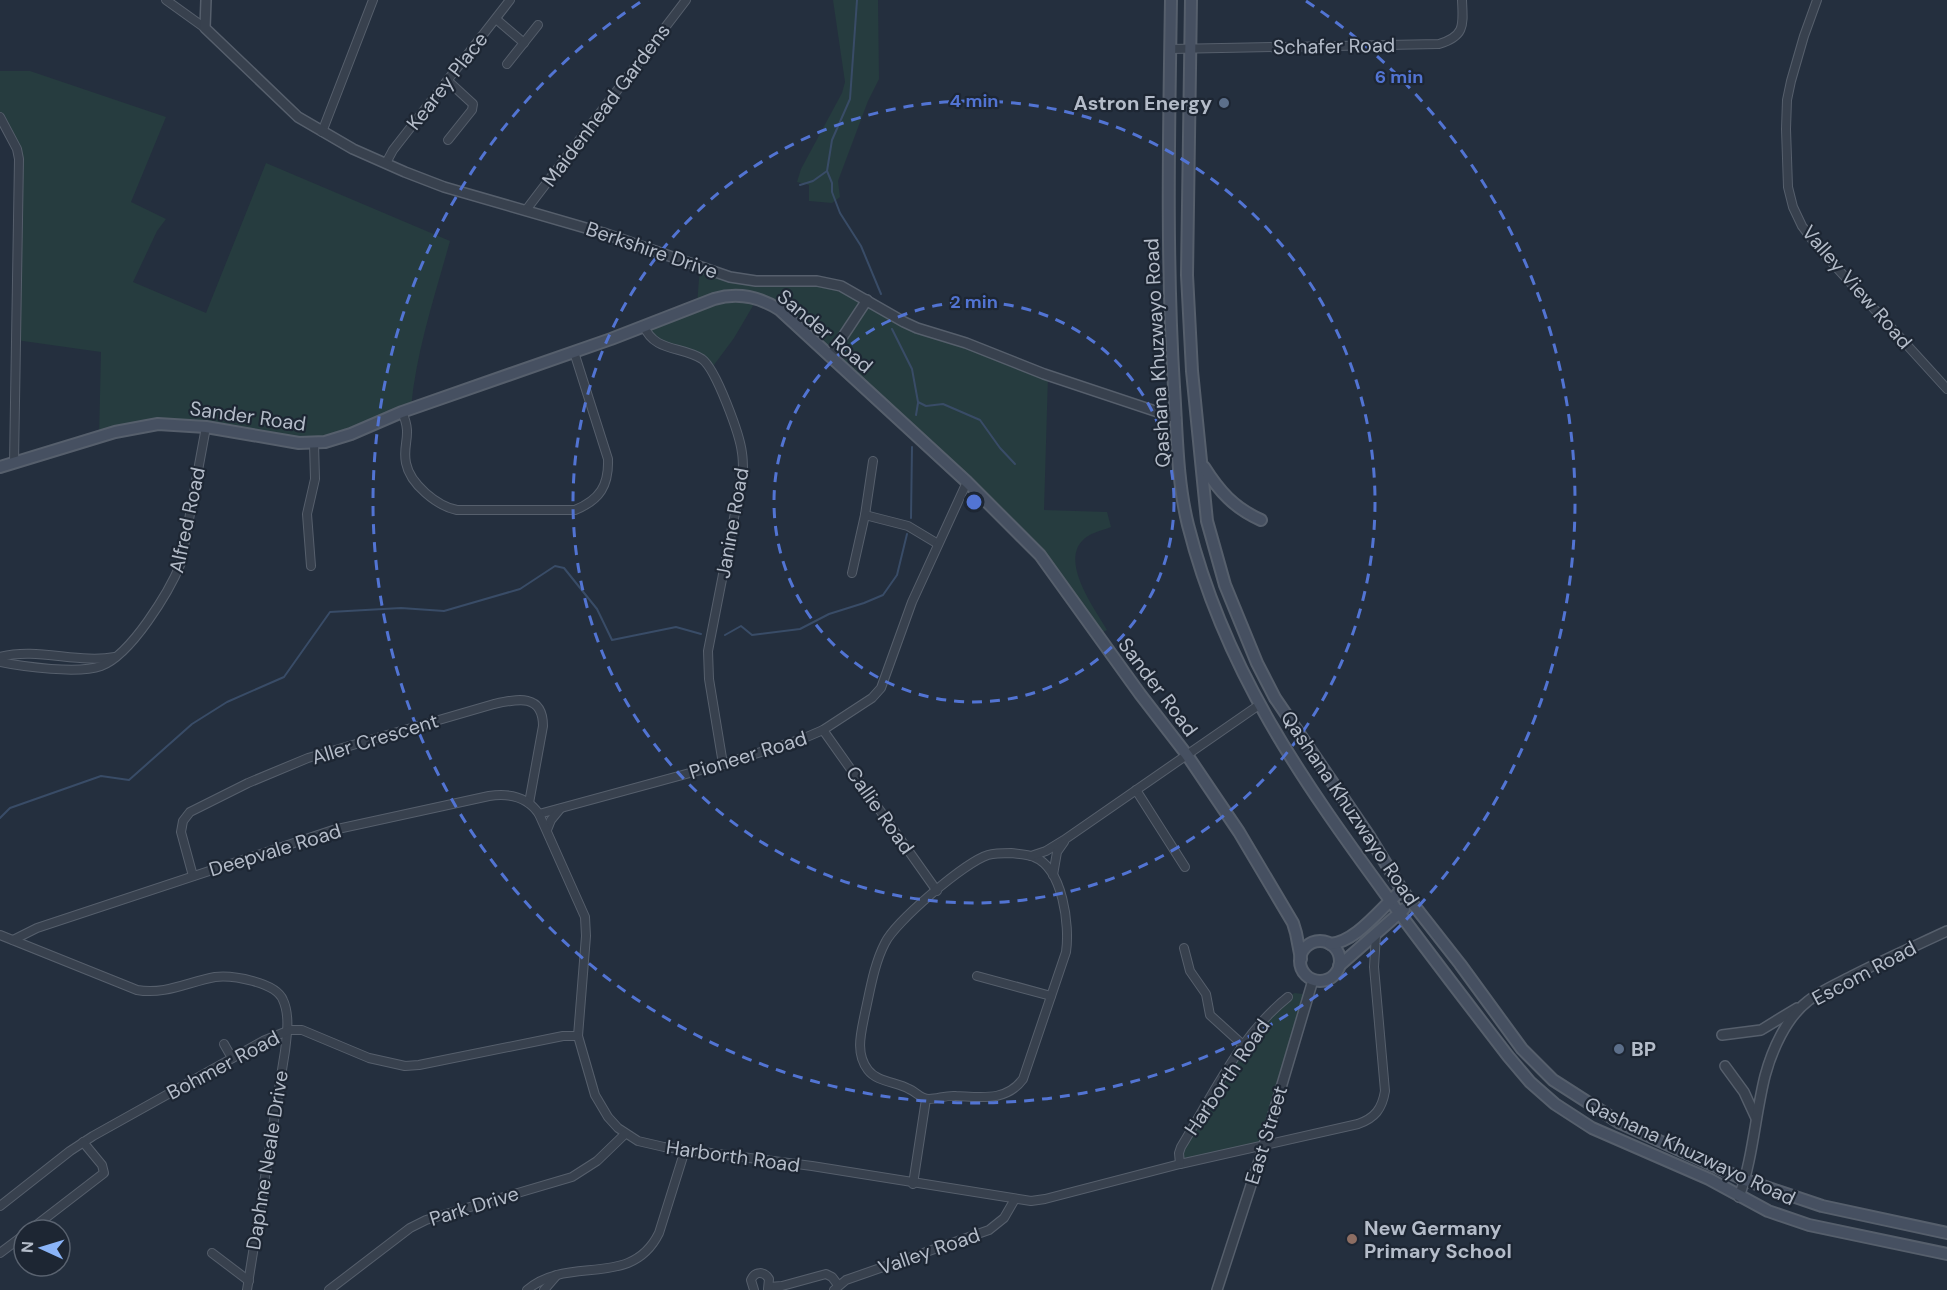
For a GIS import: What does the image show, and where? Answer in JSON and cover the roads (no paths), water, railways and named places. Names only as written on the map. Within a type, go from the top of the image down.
[{"type":"main road","name":"Qashana Khuzwayo Road","points":[[1171,0],[1170,314],[1184,503],[1200,567],[1227,639],[1259,705],[1304,780],[1399,913],[1508,1056],[1530,1082],[1555,1104],[1592,1128],[1709,1179],[1738,1197],[1768,1211],[1809,1225],[1947,1254]]},
{"type":"main road","name":"Qashana Khuzwayo Road","points":[[1191,0],[1187,276],[1192,371],[1208,521],[1225,585],[1257,663],[1275,698],[1369,836],[1411,903],[1522,1049],[1553,1080],[1620,1123],[1745,1180],[1822,1206],[1947,1233]]},
{"type":"main road","name":"Sander Road","points":[[0,467],[115,432],[143,426],[183,424],[299,443],[325,442],[351,434],[402,411],[574,352],[714,299],[743,295],[767,302],[780,310],[968,482],[1056,574],[1096,635],[1186,755],[1239,832],[1293,923],[1301,959]]},
{"type":"main road","points":[[1202,464],[1215,486],[1229,501],[1244,512],[1261,520]]},
{"type":"main road","points":[[1402,890],[1357,933],[1346,940],[1330,944],[1318,941],[1306,947],[1301,959],[1304,972],[1314,980],[1326,980],[1332,977],[1340,966],[1411,903]]},
{"type":"main road","name":"Sander Road","points":[[1293,923],[1307,936],[1318,941]]},
{"type":"main road","points":[[1330,944],[1339,953],[1340,966]]},
{"type":"street","name":"Berkshire Drive","points":[[166,0],[205,28],[291,111],[322,132],[386,163],[444,187],[625,240],[730,277],[756,281],[817,281],[841,286],[917,328],[966,343],[1044,374],[1176,418]]},
{"type":"street","points":[[205,28],[206,0]]},
{"type":"street","points":[[322,132],[373,0]]},
{"type":"street","name":"Kearey Place","points":[[386,163],[393,150],[510,0]]},
{"type":"street","name":"Maidenhead Gardens","points":[[526,210],[686,0]]},
{"type":"street","name":"Schafer Road","points":[[1171,50],[1439,44],[1452,40],[1460,33],[1463,26],[1462,0]]},
{"type":"street","name":"Valley View Road","points":[[1817,0],[1804,36],[1787,100],[1787,171],[1793,207],[1802,226],[1816,245],[1947,389]]},
{"type":"street","points":[[496,19],[524,43]]},
{"type":"street","points":[[507,64],[538,25]]},
{"type":"street","points":[[448,81],[473,104],[472,110],[448,140]]},
{"type":"street","points":[[0,117],[17,149],[19,159],[14,463]]},
{"type":"street","points":[[2,140],[11,138]]},
{"type":"street","points":[[830,356],[867,300]]},
{"type":"street","name":"Janine Road","points":[[644,326],[650,337],[657,343],[701,358],[707,364],[724,399],[742,453],[742,472],[708,651],[709,679],[723,764]]},
{"type":"street","points":[[402,411],[408,430],[405,461],[407,467],[423,491],[437,503],[457,510],[575,510],[587,505],[599,494],[606,481],[608,459],[574,352]]},
{"type":"street","name":"Alfred Road","points":[[117,657],[163,598],[181,563],[206,427]]},
{"type":"street","points":[[311,566],[307,514],[315,479],[314,443]]},
{"type":"street","points":[[852,573],[865,514],[873,461]]},
{"type":"street","name":"Pioneer Road","points":[[539,814],[723,764],[802,739],[823,730],[872,698],[881,688],[912,602],[968,482]]},
{"type":"street","points":[[865,514],[908,526],[938,544]]},
{"type":"street","points":[[0,657],[22,655],[117,657]]},
{"type":"street","points":[[0,662],[49,669],[95,668],[117,657]]},
{"type":"street","name":"Aller Crescent","points":[[193,876],[181,832],[183,821],[190,812],[248,783],[308,758],[494,704],[530,701],[536,704],[542,715],[543,726],[530,803]]},
{"type":"street","points":[[1030,856],[1046,851],[1064,840],[1259,705]]},
{"type":"street","name":"Callie Road","points":[[823,730],[936,891]]},
{"type":"street","points":[[1136,790],[1185,867]]},
{"type":"street","name":"Deepvale Road","points":[[13,940],[37,928],[333,830],[489,795],[514,796],[530,803]]},
{"type":"street","points":[[530,803],[539,814]]},
{"type":"street","points":[[547,830],[551,820],[560,809]]},
{"type":"street","name":"Harborth Road","points":[[539,814],[585,917],[578,1036],[585,1064],[600,1105],[625,1134],[645,1144],[812,1166],[1015,1199],[1045,1200],[1180,1164],[1358,1124],[1371,1119],[1381,1108],[1385,1091],[1374,967],[1376,934]]},
{"type":"street","points":[[1053,875],[1057,852],[1064,840]]},
{"type":"street","points":[[1011,853],[1040,860],[1053,875],[1063,902],[1068,931],[1066,952],[1026,1074],[1018,1085],[998,1096],[952,1095],[926,1099],[910,1089],[872,1074],[862,1060],[859,1048],[869,997],[885,942],[899,923],[936,891],[960,870],[988,855],[1011,853]]},
{"type":"street","name":"Escom Road","points":[[1738,1197],[1745,1180],[1756,1118],[1773,1052],[1789,1024],[1807,1001],[1844,980],[1947,931]]},
{"type":"street","points":[[0,935],[126,986],[145,991],[174,989],[215,978],[226,977],[252,981],[279,993],[283,999],[287,1031]]},
{"type":"street","points":[[1184,948],[1190,971],[1206,994],[1210,1015],[1243,1045]]},
{"type":"street","points":[[976,976],[1051,996]]},
{"type":"street","name":"East Street","points":[[1217,1290],[1314,980]]},
{"type":"street","name":"Harborth Road","points":[[1180,1164],[1181,1147],[1243,1045],[1264,1018],[1288,997]]},
{"type":"street","points":[[1722,1035],[1761,1030],[1807,1001]]},
{"type":"street","name":"Bohmer Road","points":[[0,1206],[83,1142],[263,1041],[287,1031],[297,1029],[309,1031],[369,1058],[405,1066],[564,1036],[578,1036]]},
{"type":"street","name":"Daphne Neale Drive","points":[[248,1286],[287,1031]]},
{"type":"street","points":[[224,1044],[232,1058]]},
{"type":"street","points":[[1725,1066],[1744,1092],[1756,1118]]},
{"type":"street","points":[[913,1184],[926,1099]]},
{"type":"street","name":"Park Drive","points":[[329,1290],[410,1228],[426,1220],[572,1177],[597,1161],[625,1134]]},
{"type":"street","points":[[46,1218],[104,1173],[102,1165],[83,1142]]},
{"type":"street","points":[[527,1290],[539,1280],[558,1274],[621,1267],[647,1251],[659,1233],[685,1150]]},
{"type":"street","name":"Valley Road","points":[[836,1287],[846,1280],[990,1230],[1004,1218],[1015,1199]]},
{"type":"street","points":[[212,1252],[248,1286]]},
{"type":"street","points":[[753,1290],[751,1280],[758,1273],[767,1276],[770,1281],[768,1289],[826,1274],[832,1276],[836,1287]]},
{"type":"street","points":[[544,1290],[558,1274]]},
{"type":"waterway","points":[[800,185],[813,181],[827,171],[832,140],[850,99],[857,0]]},
{"type":"waterway","points":[[827,171],[840,213],[861,246],[881,294]]},
{"type":"waterway","points":[[892,329],[912,369],[918,402],[926,406],[943,404],[980,420],[1015,464]]},
{"type":"waterway","points":[[916,415],[918,403]]},
{"type":"waterway","points":[[911,518],[912,447]]},
{"type":"waterway","points":[[725,635],[741,626],[752,635],[800,629],[829,614],[883,595],[897,575],[907,534]]},
{"type":"waterway","points":[[0,818],[10,808],[101,776],[129,780],[192,724],[227,702],[284,677],[330,612],[401,608],[444,611],[520,589],[555,566],[564,568],[597,609],[612,640],[676,627],[701,634]]},
{"type":"place","name":"Astron Energy","points":[[1224,103]]},
{"type":"place","name":"BP","points":[[1619,1049]]},
{"type":"place","name":"New Germany Primary School","points":[[1352,1239]]}]
